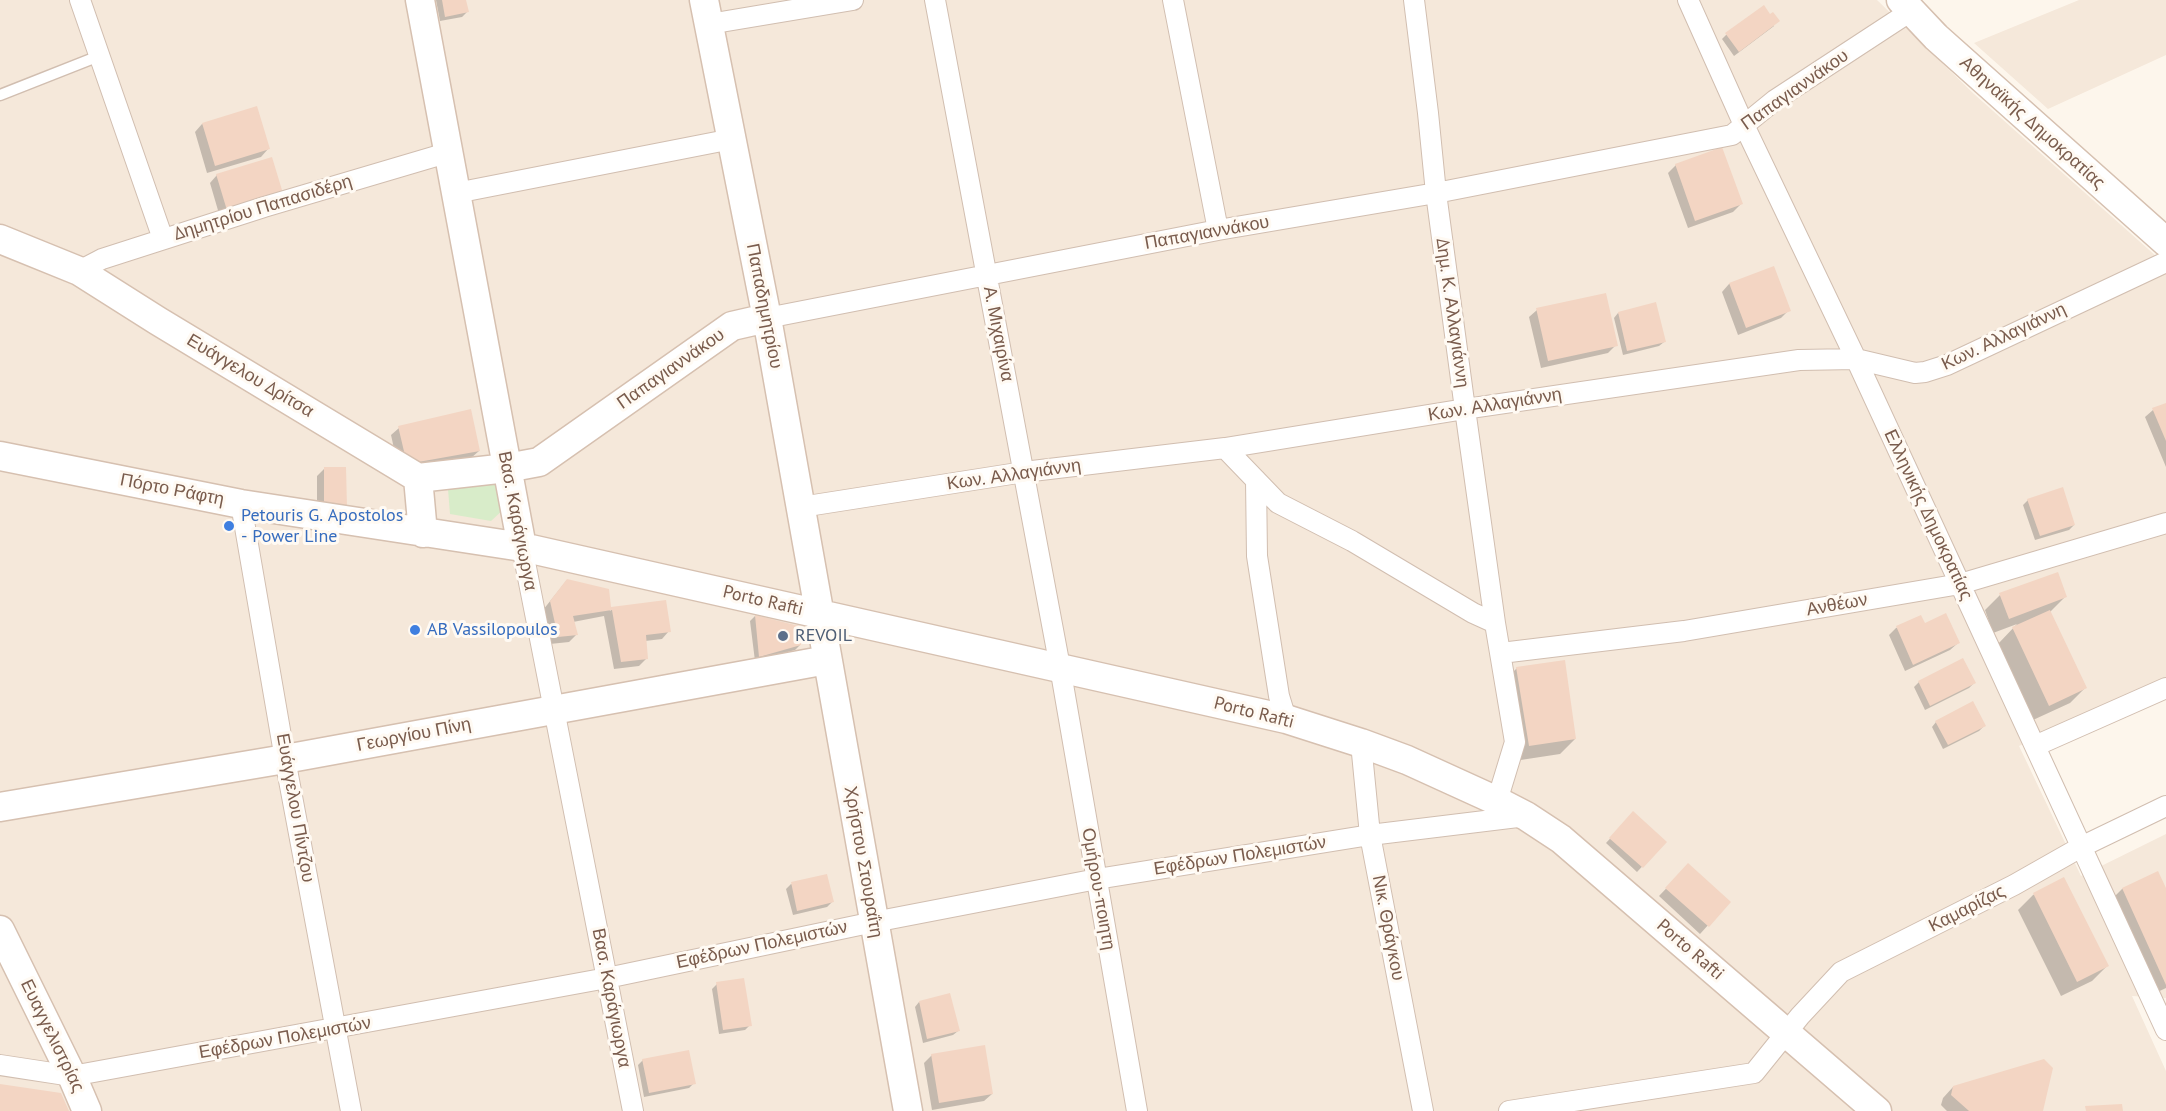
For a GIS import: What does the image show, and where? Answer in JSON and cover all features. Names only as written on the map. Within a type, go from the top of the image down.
[{"type":"main road","name":"Βασ. Καράγιωργα","points":[[420,0],[522,547]]},
{"type":"main road","name":"Αθηναϊκής Δημοκρατίας","points":[[1906,5],[1944,45],[2166,242]]},
{"type":"main road","name":"Παπαδημητρίου","points":[[707,12],[767,318],[819,613]]},
{"type":"main road","name":"Ευάγγελου Δρίτσα","points":[[0,239],[79,271],[418,478]]},
{"type":"main road","name":"Παπαγιαννάκου","points":[[507,468],[539,462],[732,326],[767,318]]},
{"type":"main road","name":"Πόρτο Ράφτη","points":[[0,456],[241,504],[522,547]]},
{"type":"main road","points":[[423,533],[418,478],[507,468]]},
{"type":"main road","name":"Porto Rafti","points":[[522,547],[1286,719],[1407,760],[1526,816],[1574,851],[1877,1111]]},
{"type":"main road","name":"Χρήστου Στουραΐτη","points":[[819,613],[908,1111]]},
{"type":"main road","name":"Γεωργίου Πίνη","points":[[0,807],[285,759],[827,660]]},
{"type":"main road","name":"Ευαγγελιστρίας","points":[[0,930],[87,1111]]},
{"type":"street","points":[[80,0],[163,239]]},
{"type":"street","points":[[707,12],[853,0]]},
{"type":"street","name":"Α. Μιχαιρίνα","points":[[935,0],[1060,667]]},
{"type":"street","points":[[1173,0],[1218,230]]},
{"type":"street","name":"Δημ. Κ. Αλλαγιάννη","points":[[1414,0],[1436,194],[1465,409],[1495,623],[1515,742],[1497,801]]},
{"type":"street","name":"Ελληνικής Δημοκρατίας","points":[[1688,0],[1744,125],[1856,359],[2081,847],[2161,1007],[2166,1030]]},
{"type":"street","name":"Παπαγιαννάκου","points":[[767,318],[1218,230],[1436,194],[1732,135],[1774,100],[1906,5]]},
{"type":"street","points":[[456,193],[732,140]]},
{"type":"street","name":"Δημητρίου Παπασιδέρη","points":[[79,271],[102,259],[163,239],[450,152]]},
{"type":"street","name":"Κων. Αλλαγιάννη","points":[[801,507],[1024,472],[1225,448],[1465,409],[1798,360],[1856,359],[1915,373],[1925,372],[1947,365],[2166,262]]},
{"type":"street","points":[[1225,448],[1278,502],[1352,541],[1473,613],[1495,623]]},
{"type":"street","points":[[1256,480],[1257,555],[1279,696],[1286,719]]},
{"type":"street","name":"Ευάγγελου Πίντζου","points":[[241,504],[285,759],[351,1111]]},
{"type":"street","name":"Ανθέων","points":[[1501,653],[1684,631],[1960,584],[2166,523]]},
{"type":"street","name":"Βασ. Καράγιωργα","points":[[522,547],[633,1111]]},
{"type":"street","name":"Ομήρου-ποιητη","points":[[1060,667],[1137,1111]]},
{"type":"street","points":[[2035,746],[2166,688]]},
{"type":"street","name":"Νικ. Θράγκου","points":[[1361,744],[1370,835],[1423,1111]]},
{"type":"street","name":"Καμαρίζας","points":[[1509,1111],[1749,1074],[1757,1070],[1800,1016],[1841,972],[2014,885],[2081,847],[2166,806]]},
{"type":"street","name":"Εφέδρων Πολεμιστών","points":[[0,1065],[72,1076],[607,978],[874,922],[1097,879],[1370,835],[1526,816]]},
{"type":"lane","points":[[0,95],[99,56]]},
{"type":"shaded area","points":[[0,0],[1877,0],[1974,94],[2166,265],[2166,681],[2019,746],[2081,876],[2166,834],[2166,998],[2132,996],[2166,1071],[2166,1111],[0,1111]]},
{"type":"shaded area","points":[[2079,0],[2166,0],[2166,55],[2048,109],[1974,43]]},
{"type":"green space","points":[[500,482],[505,508],[491,521],[450,514],[448,489]]},
{"type":"building","points":[[442,0],[466,0],[469,12],[445,17]]},
{"type":"building","points":[[1764,5],[1770,14],[1773,12],[1780,21],[1739,52],[1725,33]]},
{"type":"building","points":[[257,106],[270,149],[215,166],[202,123]]},
{"type":"building","points":[[1722,147],[1743,204],[1695,221],[1675,164]]},
{"type":"building","points":[[272,157],[285,200],[229,217],[216,174]]},
{"type":"building","points":[[1774,266],[1791,311],[1746,328],[1729,283]]},
{"type":"building","points":[[1606,293],[1618,346],[1548,361],[1536,308]]},
{"type":"building","points":[[1656,302],[1666,342],[1627,351],[1618,312]]},
{"type":"building","points":[[2166,403],[2166,441],[2152,408]]},
{"type":"building","points":[[471,409],[480,451],[407,464],[398,426]]},
{"type":"building","points":[[324,467],[346,467],[347,508],[324,509]]},
{"type":"building","points":[[2063,487],[2075,525],[2040,536],[2027,499]]},
{"type":"building","points":[[2058,572],[2067,597],[2009,619],[1999,593]]},
{"type":"building","points":[[567,579],[609,589],[611,607],[666,600],[671,632],[646,635],[648,659],[621,662],[612,610],[573,616],[578,635],[558,637],[550,601]]},
{"type":"building","points":[[2050,610],[2087,688],[2049,706],[2012,627]]},
{"type":"building","points":[[1946,613],[1960,643],[1913,665],[1896,626],[1921,615],[1925,623]]},
{"type":"building","points":[[755,615],[799,626],[801,645],[759,657]]},
{"type":"building","points":[[1963,658],[1976,683],[1930,706],[1918,681]]},
{"type":"building","points":[[1565,660],[1576,739],[1529,746],[1516,667]]},
{"type":"building","points":[[1973,701],[1986,726],[1948,745],[1935,721]]},
{"type":"building","points":[[1633,811],[1667,842],[1643,868],[1609,838]]},
{"type":"building","points":[[1688,863],[1731,902],[1709,927],[1665,888]]},
{"type":"building","points":[[2158,871],[2166,888],[2166,985],[2122,888]]},
{"type":"building","points":[[827,874],[834,902],[797,911],[791,882]]},
{"type":"building","points":[[2064,877],[2109,966],[2077,982],[2033,893]]},
{"type":"building","points":[[744,978],[752,1026],[723,1030],[716,982]]},
{"type":"building","points":[[950,993],[960,1031],[927,1039],[919,1001]]},
{"type":"building","points":[[985,1045],[993,1094],[939,1103],[931,1054]]},
{"type":"building","points":[[689,1050],[696,1084],[649,1093],[642,1059]]},
{"type":"building","points":[[2044,1059],[2053,1068],[2043,1111],[1969,1111],[1951,1095],[1953,1086]]},
{"type":"building","points":[[0,1084],[61,1093],[69,1111],[0,1111]]},
{"type":"building","points":[[2122,1104],[2123,1111],[2086,1111],[2085,1106]]},
{"type":"place","name":"Petouris G. Apostolos - Power Line","points":[[229,526]]},
{"type":"place","name":"AB Vassilopoulos","points":[[415,630]]},
{"type":"place","name":"REVOIL","points":[[783,636]]}]
